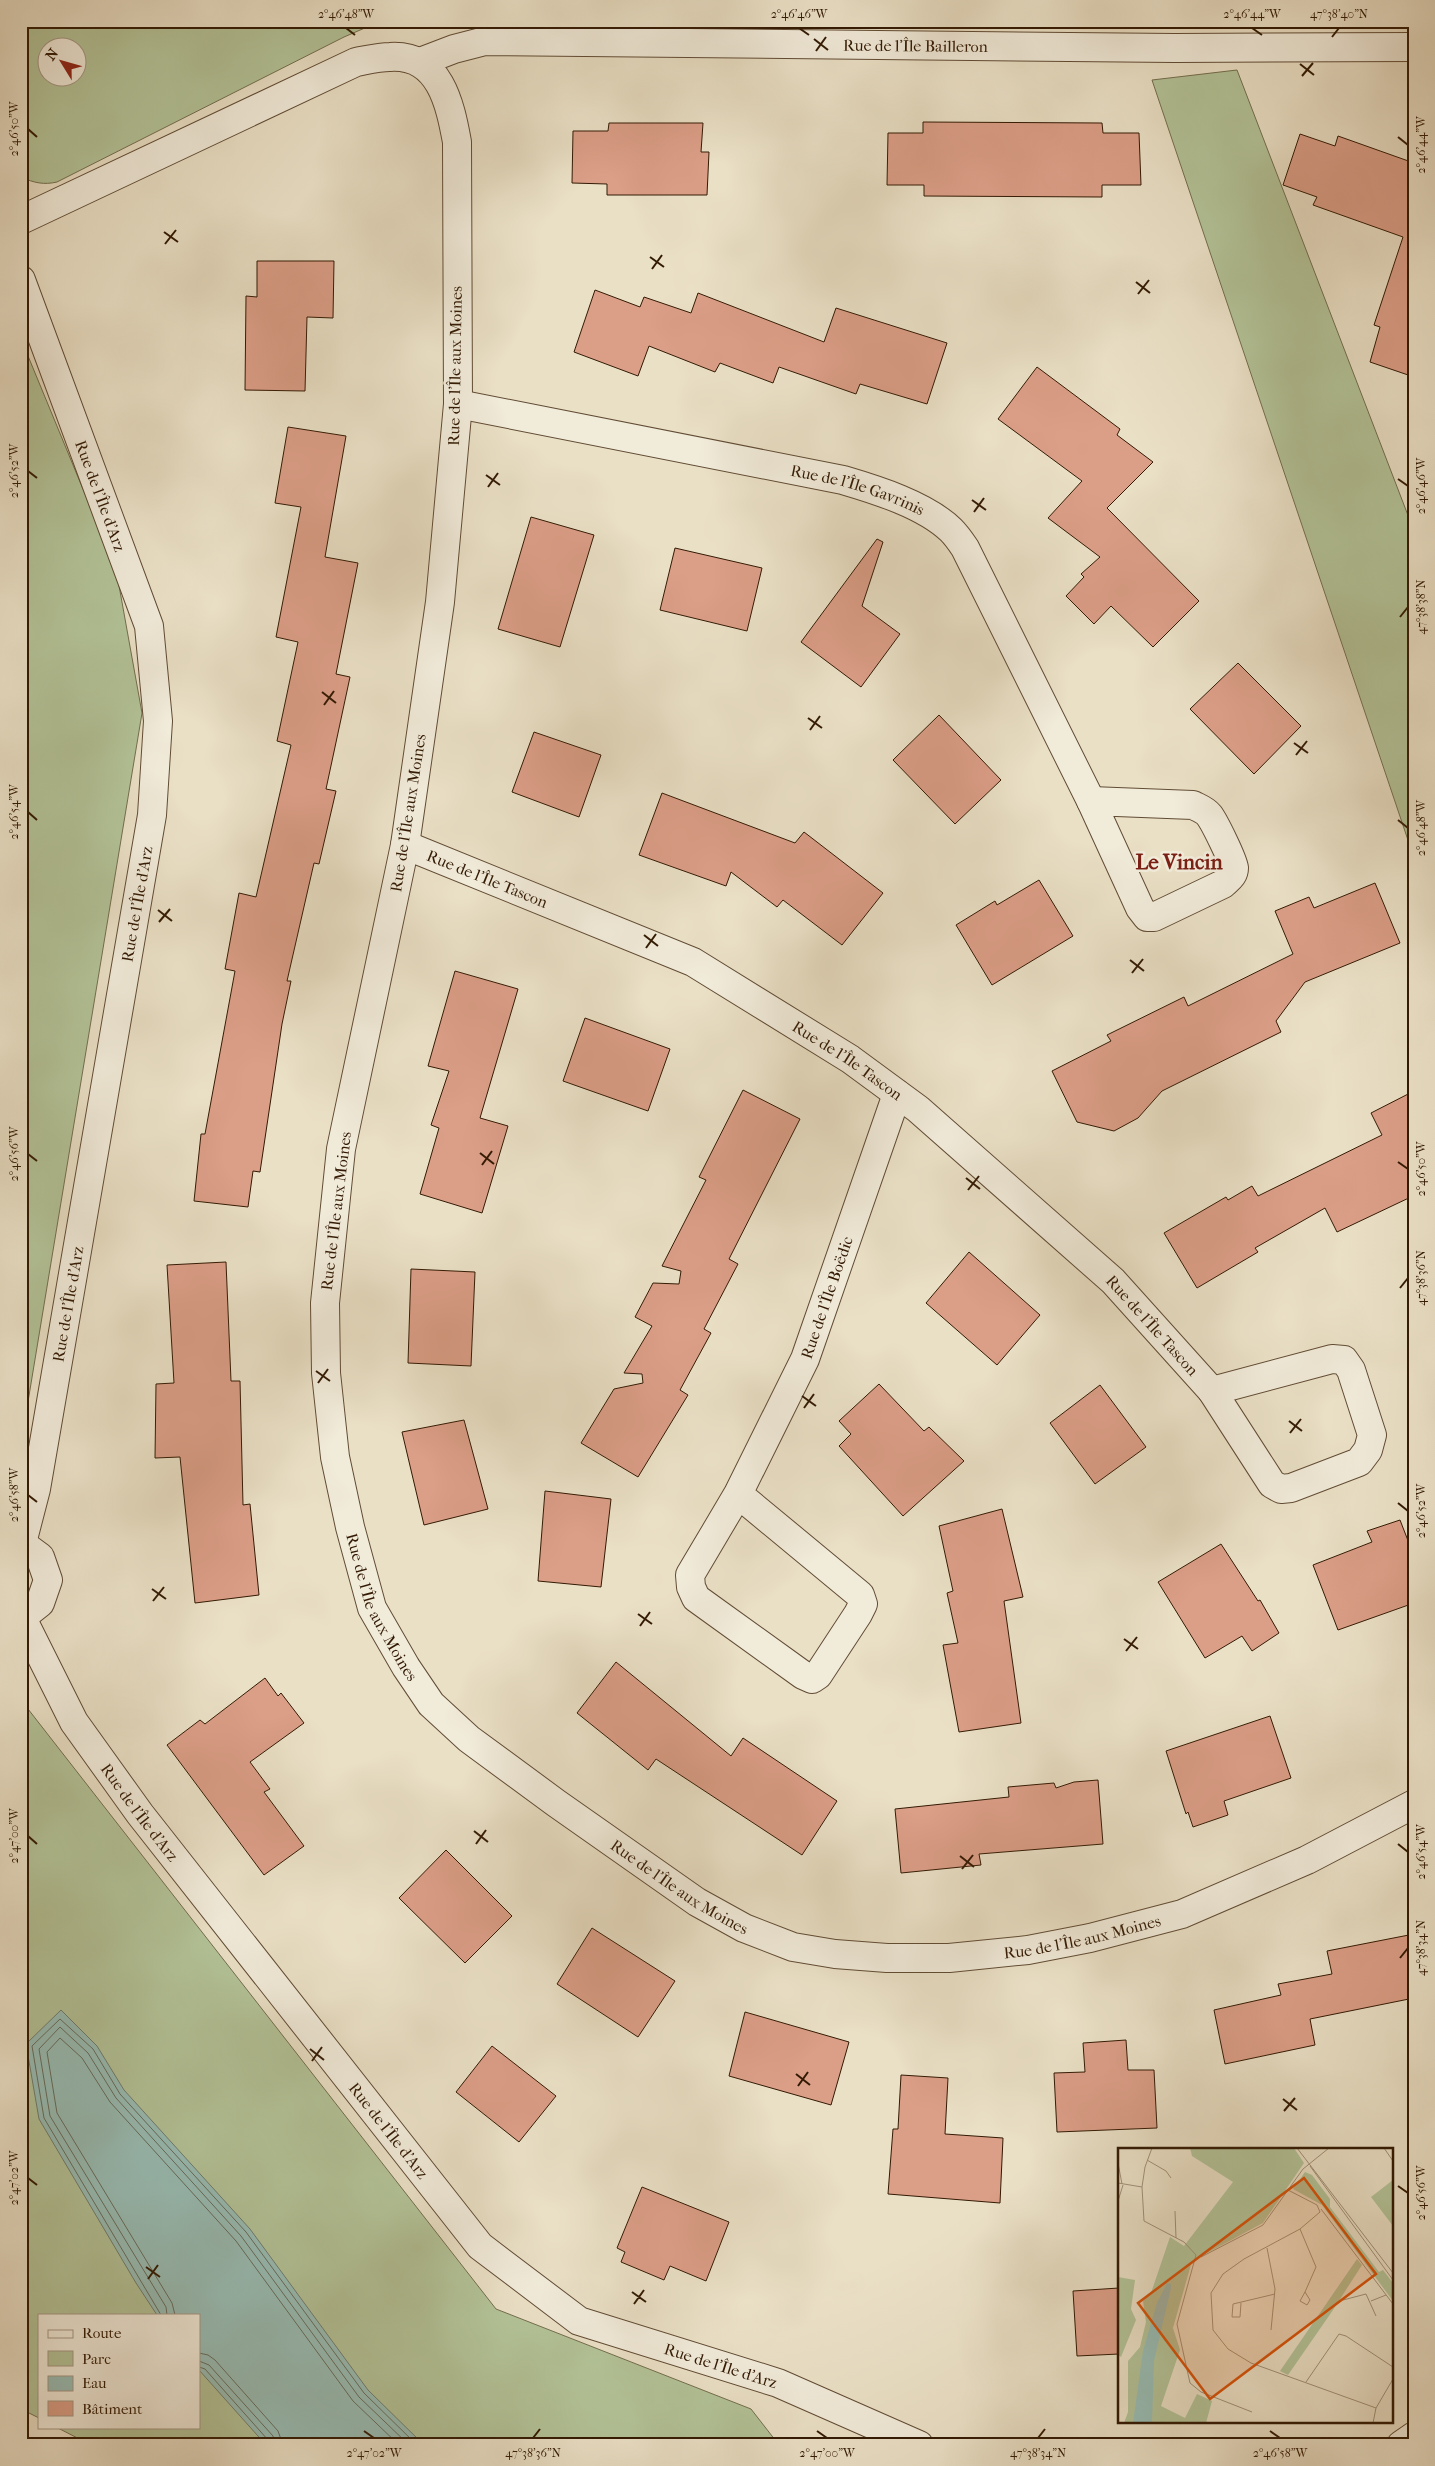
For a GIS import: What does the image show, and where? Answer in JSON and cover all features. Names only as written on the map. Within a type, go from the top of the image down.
[{"type":"street","name":"Rue de l'Île Bailleron","points":[[420,62],[454,49],[485,41],[1175,48],[1414,47]]},
{"type":"street","points":[[21,220],[356,62],[392,56],[420,62]]},
{"type":"street","name":"Rue de l'Île aux Moines","points":[[420,62],[441,85],[449,103],[457,142],[458,404],[440,602],[405,845],[341,1149],[325,1303],[326,1374],[335,1457],[350,1527],[372,1608],[406,1668],[431,1704],[469,1739],[556,1804],[697,1902],[744,1928],[793,1947],[835,1954],[887,1958],[949,1958],[1028,1950],[1090,1938],[1182,1914],[1307,1860],[1414,1804]]},
{"type":"street","name":"Rue de l'Île d'Arz","points":[[21,280],[149,626],[158,721],[152,815],[36,1489],[21,1544]]},
{"type":"street","name":"Rue de l'Île Gavrinis","points":[[458,404],[843,480],[904,502],[936,518],[952,530],[965,548],[1091,801],[1140,908],[1147,916],[1154,916],[1215,888],[1232,876],[1234,868],[1209,816],[1202,809],[1193,805],[1091,801]]},
{"type":"street","name":"Rue de l'Île Tascon","points":[[405,845],[693,962],[850,1059],[918,1109],[1113,1281],[1212,1391],[1272,1484],[1281,1490],[1359,1462],[1368,1450],[1372,1435],[1350,1370],[1344,1360],[1332,1359],[1212,1391]]},
{"type":"street","name":"Rue de l'Île Boëdic","points":[[738,1494],[860,1595],[863,1604],[858,1614],[818,1675],[812,1679],[803,1675],[696,1598],[691,1587],[690,1575],[738,1494],[805,1359],[897,1094]]},
{"type":"street","points":[[21,1544],[40,1558],[48,1580],[40,1603],[22,1618]]},
{"type":"street","name":"Rue de l'Île d'Arz","points":[[22,1618],[74,1722],[140,1814],[480,2246],[579,2321],[778,2383],[919,2445]]},
{"type":"street","points":[[1401,2445],[1414,2436]]},
{"type":"green space","points":[[21,21],[381,21],[344,37],[57,182],[39,183],[21,177],[24,166],[21,164]]},
{"type":"green space","points":[[611,21],[1414,21],[1414,27]]},
{"type":"green space","points":[[1237,70],[1414,531],[1414,858],[1152,80]]},
{"type":"green space","points":[[21,339],[116,569],[142,713],[21,1444]]},
{"type":"green space","points":[[21,1700],[496,2309],[751,2409],[779,2445],[91,2445],[58,2428],[200,2428],[200,2314],[38,2314],[38,2418],[21,2409]]},
{"type":"water","points":[[61,2010],[97,2046],[124,2090],[250,2229],[368,2390],[424,2445],[266,2445],[200,2371],[200,2314],[156,2314],[136,2283],[39,2119],[26,2044]]},
{"type":"building","points":[[923,122],[1102,123],[1103,133],[1139,133],[1141,185],[1102,185],[1102,197],[924,196],[924,185],[887,185],[888,133],[923,133]]},
{"type":"building","points":[[609,123],[703,123],[701,152],[709,152],[707,195],[607,195],[607,184],[572,183],[573,131],[608,131]]},
{"type":"building","points":[[1300,134],[1335,146],[1338,136],[1414,163],[1414,377],[1370,362],[1380,327],[1374,325],[1403,237],[1313,205],[1317,197],[1283,185]]},
{"type":"building","points":[[257,261],[334,261],[333,318],[307,317],[305,391],[245,390],[246,296],[257,297]]},
{"type":"building","points":[[595,290],[640,307],[644,297],[691,313],[698,293],[824,342],[836,308],[947,343],[927,404],[860,384],[856,394],[779,367],[773,383],[720,363],[715,372],[649,346],[638,376],[574,352]]},
{"type":"building","points":[[1037,367],[1120,429],[1117,435],[1153,462],[1107,508],[1199,601],[1153,647],[1111,606],[1094,624],[1066,596],[1084,577],[1081,574],[1100,557],[1048,518],[1082,481],[998,419]]},
{"type":"building","points":[[288,427],[346,436],[325,557],[358,563],[336,674],[350,677],[326,789],[336,791],[319,864],[314,863],[287,981],[291,981],[282,1024],[260,1172],[253,1171],[248,1207],[194,1201],[201,1134],[205,1134],[235,971],[225,969],[239,893],[256,897],[291,745],[277,741],[298,642],[276,637],[301,507],[275,503]]},
{"type":"building","points":[[531,517],[594,535],[560,647],[498,629]]},
{"type":"building","points":[[877,539],[883,542],[862,606],[900,634],[861,687],[801,642]]},
{"type":"building","points":[[675,548],[762,568],[747,631],[660,610]]},
{"type":"building","points":[[1238,663],[1301,726],[1254,774],[1190,709]]},
{"type":"building","points":[[939,715],[1001,780],[955,824],[893,760]]},
{"type":"building","points":[[534,732],[601,755],[579,817],[512,792]]},
{"type":"building","points":[[662,793],[795,843],[804,832],[883,893],[842,945],[783,900],[777,907],[731,872],[726,886],[639,855]]},
{"type":"building","points":[[1039,880],[1073,936],[992,985],[956,925],[995,901],[997,905]]},
{"type":"building","points":[[1375,883],[1400,943],[1305,982],[1276,1021],[1281,1032],[1162,1091],[1138,1118],[1114,1131],[1077,1122],[1052,1071],[1111,1041],[1107,1035],[1184,997],[1188,1006],[1293,954],[1275,911],[1309,897],[1314,908]]},
{"type":"building","points":[[455,971],[518,989],[480,1118],[508,1126],[482,1213],[420,1194],[439,1128],[431,1125],[449,1071],[428,1066]]},
{"type":"building","points":[[585,1018],[670,1049],[648,1111],[563,1081]]},
{"type":"building","points":[[743,1090],[800,1119],[729,1259],[738,1264],[704,1329],[711,1333],[680,1390],[688,1395],[638,1477],[581,1443],[614,1389],[643,1383],[642,1374],[624,1373],[652,1326],[635,1317],[653,1283],[679,1284],[681,1271],[662,1266],[706,1180],[699,1177]]},
{"type":"building","points":[[1414,1091],[1414,1198],[1413,1196],[1337,1232],[1325,1208],[1255,1248],[1258,1252],[1197,1288],[1164,1233],[1226,1197],[1228,1200],[1252,1186],[1258,1196],[1382,1135],[1371,1113]]},
{"type":"building","points":[[969,1252],[1040,1315],[997,1365],[926,1303]]},
{"type":"building","points":[[226,1262],[231,1381],[240,1381],[243,1505],[250,1504],[259,1595],[195,1603],[180,1457],[155,1458],[156,1384],[174,1383],[167,1265]]},
{"type":"building","points":[[411,1269],[475,1272],[471,1366],[408,1363]]},
{"type":"building","points":[[879,1384],[924,1431],[929,1427],[964,1461],[903,1516],[839,1446],[851,1434],[839,1421]]},
{"type":"building","points":[[1100,1385],[1146,1447],[1095,1484],[1050,1423]]},
{"type":"building","points":[[464,1420],[488,1509],[424,1525],[402,1432]]},
{"type":"building","points":[[545,1491],[611,1499],[601,1587],[538,1581]]},
{"type":"building","points":[[1002,1509],[1023,1597],[1004,1601],[1021,1723],[959,1732],[943,1645],[958,1643],[947,1593],[953,1591],[939,1526]]},
{"type":"building","points":[[1400,1520],[1414,1556],[1414,1603],[1338,1630],[1313,1565],[1372,1542],[1367,1531]]},
{"type":"building","points":[[1221,1544],[1258,1601],[1260,1600],[1279,1633],[1252,1651],[1242,1636],[1205,1658],[1158,1582]]},
{"type":"building","points":[[616,1662],[731,1756],[743,1738],[837,1801],[802,1855],[656,1759],[648,1770],[577,1713]]},
{"type":"building","points":[[265,1678],[278,1696],[281,1693],[304,1723],[250,1762],[270,1789],[264,1792],[304,1846],[264,1875],[167,1745],[200,1720],[205,1724]]},
{"type":"building","points":[[1270,1716],[1291,1778],[1224,1801],[1228,1815],[1193,1827],[1188,1812],[1186,1814],[1166,1751]]},
{"type":"building","points":[[1098,1780],[1103,1844],[979,1854],[981,1865],[901,1873],[895,1809],[1009,1797],[1008,1787],[1054,1783],[1056,1788],[1074,1782]]},
{"type":"building","points":[[446,1850],[512,1916],[465,1963],[399,1898]]},
{"type":"building","points":[[592,1928],[675,1981],[638,2037],[557,1984]]},
{"type":"building","points":[[1414,1934],[1414,1998],[1310,2019],[1315,2045],[1225,2064],[1214,2010],[1281,1995],[1278,1984],[1332,1974],[1327,1951]]},
{"type":"building","points":[[745,2012],[849,2042],[831,2105],[729,2076]]},
{"type":"building","points":[[1126,2040],[1128,2070],[1154,2070],[1157,2128],[1057,2132],[1054,2073],[1085,2072],[1083,2043]]},
{"type":"building","points":[[492,2046],[556,2096],[519,2142],[456,2092]]},
{"type":"building","points":[[901,2075],[948,2078],[945,2134],[1003,2138],[1000,2203],[888,2194],[893,2129],[898,2129]]},
{"type":"building","points":[[642,2187],[729,2222],[706,2281],[670,2266],[664,2280],[621,2262],[625,2252],[617,2248]]},
{"type":"building","points":[[1118,2288],[1118,2354],[1077,2356],[1073,2291]]},
{"type":"district","name":"Le Vincin","points":[[1179,862]]}]
